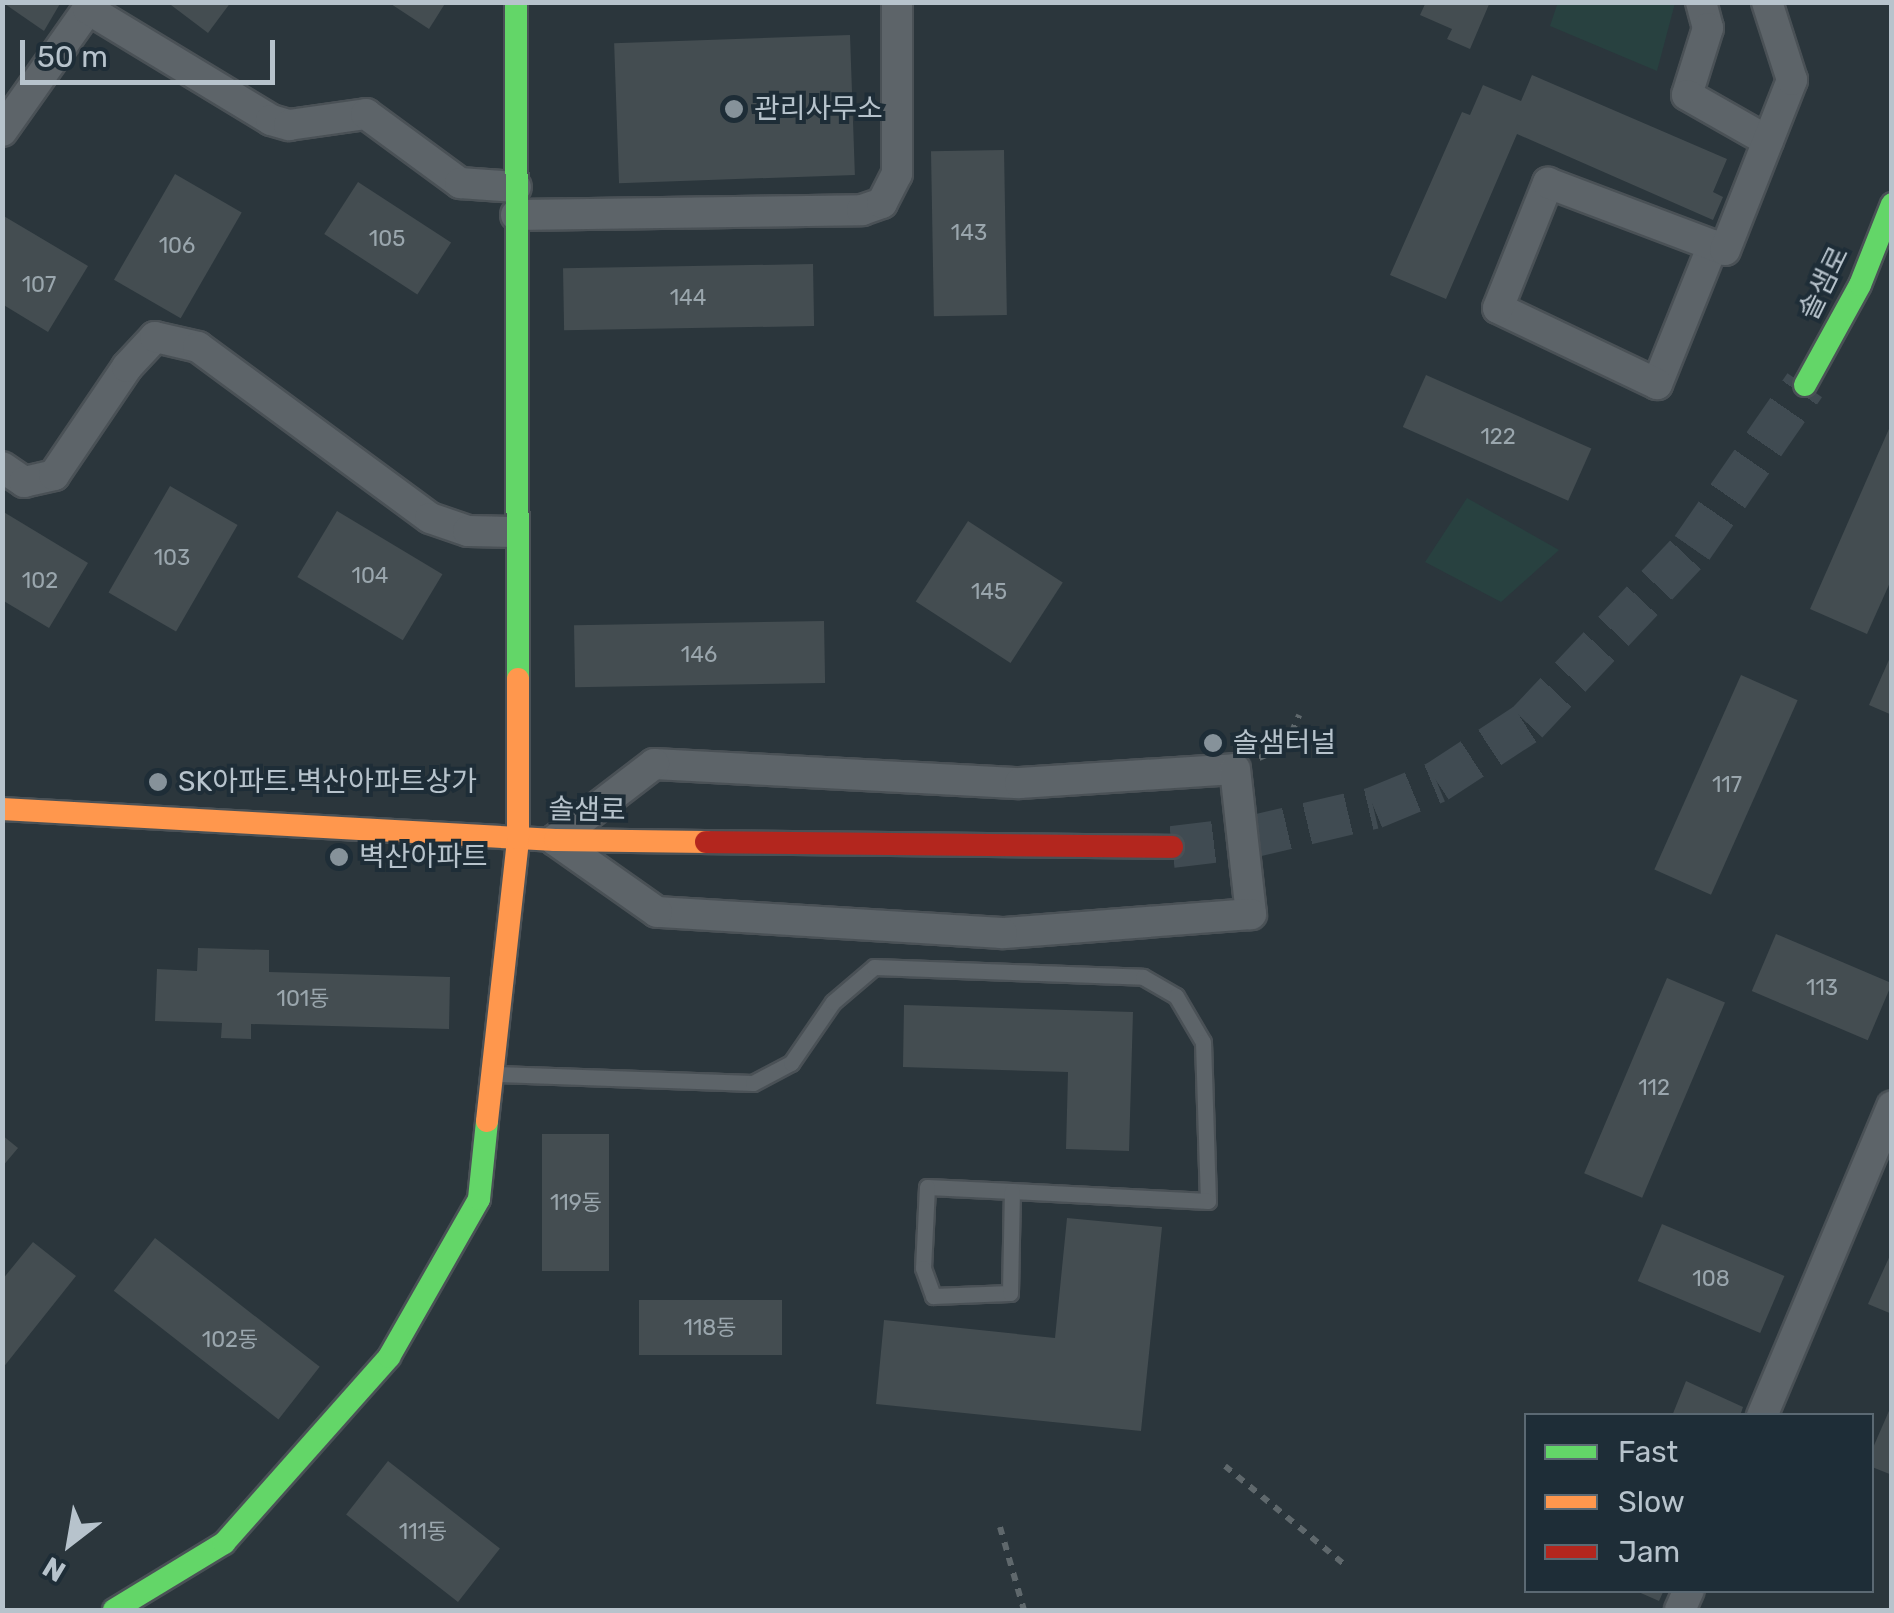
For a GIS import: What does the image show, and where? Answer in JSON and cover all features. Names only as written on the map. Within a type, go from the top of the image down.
[{"type":"street","points":[[114,1610],[224,1543],[389,1357],[479,1199],[518,838],[513,532],[516,2]]},
{"type":"street","points":[[2,132],[88,9],[271,120],[289,125],[366,114],[460,183],[516,201],[862,210],[882,203],[897,174],[897,2]]},
{"type":"street","points":[[1702,2],[1708,28],[1687,95],[1768,141]]},
{"type":"street","points":[[1713,246],[1657,384],[1498,308],[1548,183],[1725,250],[1792,80],[1767,2]]},
{"type":"street","name":"솔샘로","points":[[1805,384],[1860,286],[1892,204]]},
{"type":"street","points":[[2,468],[24,482],[54,476],[126,367],[155,337],[198,346],[430,518],[468,531],[513,532]]},
{"type":"street","points":[[654,764],[1020,783],[1235,768],[1250,914],[1002,932],[657,912],[555,840],[654,764]]},
{"type":"street","name":"솔샘로","points":[[2,809],[555,840],[1172,847]]},
{"type":"street","points":[[1763,1413],[1892,1106]]},
{"type":"lane","points":[[492,1074],[752,1083],[791,1062],[833,1002],[874,967],[1143,977],[1176,996],[1203,1042],[1208,1201],[1012,1191],[927,1187],[923,1268],[933,1296],[1010,1294],[1012,1191]]},
{"type":"path","points":[[1235,768],[1286,747],[1298,714]]},
{"type":"path","points":[[1225,1466],[1345,1565]]},
{"type":"path","points":[[1000,1527],[1024,1610]]},
{"type":"green space","points":[[1558,2],[1675,3],[1657,71],[1550,26]]},
{"type":"green space","points":[[1467,498],[1559,550],[1501,602],[1425,562]]},
{"type":"building","points":[[2,2],[61,2],[44,31]]},
{"type":"building","points":[[167,2],[231,2],[208,33]]},
{"type":"building","points":[[388,2],[446,2],[429,29]]},
{"type":"building","points":[[1426,2],[1490,2],[1470,49],[1447,39],[1452,29],[1420,15]]},
{"type":"building","name":"관리사무소","points":[[850,35],[855,175],[619,183],[614,43]]},
{"type":"building","points":[[1532,75],[1727,159],[1713,192],[1723,197],[1713,220],[1517,134],[1446,299],[1390,275],[1462,112],[1470,115],[1483,85],[1521,101]]},
{"type":"building","points":[[1004,150],[1007,315],[934,316],[931,151]]},
{"type":"building","points":[[175,174],[242,212],[181,318],[114,280]]},
{"type":"building","points":[[358,182],[451,242],[417,294],[324,234]]},
{"type":"building","points":[[2,215],[88,266],[48,332],[2,304]]},
{"type":"building","points":[[813,264],[814,326],[564,330],[563,268]]},
{"type":"building","points":[[1426,375],[1591,449],[1568,501],[1403,427]]},
{"type":"building","points":[[1892,422],[1892,578],[1867,634],[1810,609]]},
{"type":"building","points":[[170,486],[238,525],[176,632],[108,593]]},
{"type":"building","points":[[2,511],[88,563],[49,628],[2,600]]},
{"type":"building","points":[[337,511],[442,574],[403,640],[297,577]]},
{"type":"building","points":[[968,521],[1063,583],[1010,663],[916,602]]},
{"type":"building","points":[[824,621],[825,683],[575,687],[574,625]]},
{"type":"building","points":[[1892,653],[1892,715],[1869,705]]},
{"type":"building","points":[[1741,675],[1798,700],[1711,895],[1654,870]]},
{"type":"building","points":[[1776,934],[1892,983],[1868,1040],[1752,991]]},
{"type":"building","points":[[198,948],[269,950],[269,972],[450,977],[449,1029],[251,1024],[251,1039],[221,1038],[222,1023],[155,1021],[157,969],[197,971]]},
{"type":"building","points":[[1667,978],[1725,1003],[1642,1198],[1584,1173]]},
{"type":"building","points":[[904,1005],[1133,1012],[1129,1151],[1066,1149],[1068,1072],[903,1067]]},
{"type":"building","points":[[542,1134],[609,1134],[609,1271],[542,1271]]},
{"type":"building","points":[[2,1135],[18,1148],[2,1167]]},
{"type":"building","points":[[1067,1218],[1162,1227],[1141,1431],[876,1404],[884,1320],[1055,1338]]},
{"type":"building","points":[[1662,1224],[1784,1276],[1760,1333],[1638,1281]]},
{"type":"building","points":[[155,1238],[320,1367],[278,1419],[114,1291]]},
{"type":"building","points":[[33,1242],[76,1276],[2,1369],[2,1280]]},
{"type":"building","points":[[1892,1251],[1892,1314],[1868,1304]]},
{"type":"building","points":[[639,1300],[782,1300],[782,1355],[639,1355]]},
{"type":"building","points":[[1686,1381],[1743,1407],[1741,1413],[1673,1413]]},
{"type":"building","points":[[1892,1404],[1892,1475],[1874,1468],[1874,1445]]},
{"type":"building","points":[[388,1461],[500,1548],[458,1602],[346,1515]]},
{"type":"building","points":[[1641,1593],[1663,1593],[1659,1601]]},
{"type":"tunnel","points":[[1172,847],[1246,838],[1374,808],[1437,782],[1527,723],[1692,548],[1805,385]]},
{"type":"traffic: fast","points":[[516,2],[518,679]]},
{"type":"traffic: fast","points":[[1805,385],[1860,285],[1892,204]]},
{"type":"traffic: fast","points":[[114,1610],[224,1543],[389,1357],[479,1199],[487,1121]]},
{"type":"traffic: slow","points":[[487,1121],[518,838],[518,679]]},
{"type":"traffic: slow","points":[[2,809],[555,840],[706,842]]},
{"type":"traffic: jam","points":[[706,842],[1172,847]]},
{"type":"place","name":"관리사무소","points":[[734,109]]},
{"type":"place","name":"솔샘터널","points":[[1213,743]]},
{"type":"place","name":"SK아파트.벽산아파트상가","points":[[158,782]]},
{"type":"place","name":"벽산아파트","points":[[339,857]]}]
